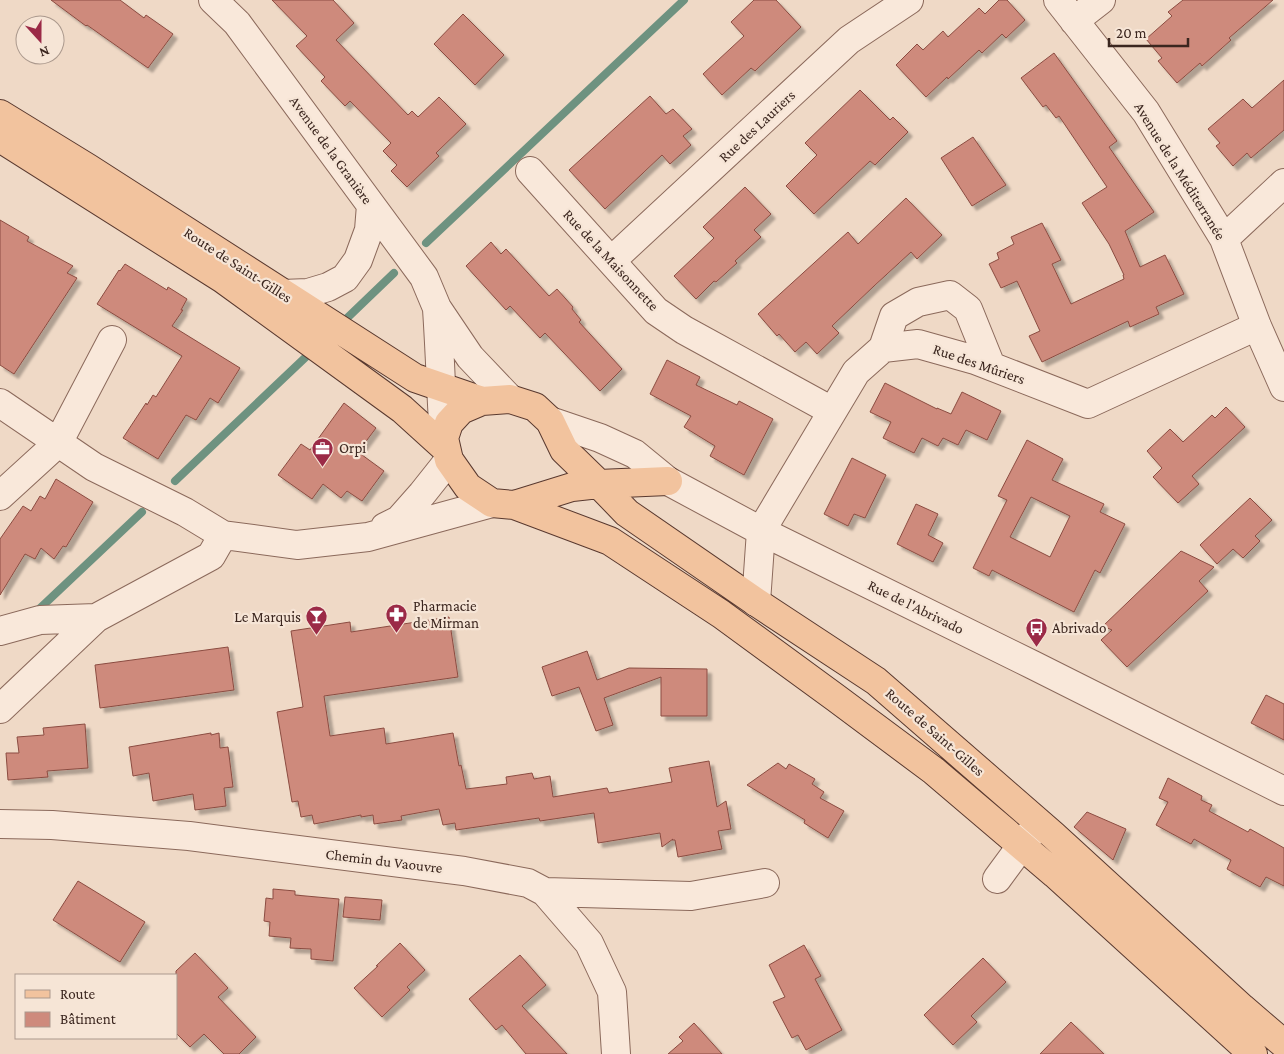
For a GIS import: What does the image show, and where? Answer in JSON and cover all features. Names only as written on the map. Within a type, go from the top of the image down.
[{"type":"main road","name":"Route de Saint-Gilles","points":[[0,114],[88,168],[415,378],[482,401]]},
{"type":"main road","name":"Route de Saint-Gilles","points":[[0,138],[223,278],[402,409],[446,448]]},
{"type":"main road","points":[[512,503],[546,486],[557,469],[564,450],[550,421],[534,407],[510,399],[482,401],[461,410],[450,423],[446,448],[468,487],[512,503],[572,487],[668,481]]},
{"type":"main road","name":"Route de Saint-Gilles","points":[[564,450],[627,513],[756,602],[876,681],[1038,822],[1284,1044]]},
{"type":"main road","name":"Route de Saint-Gilles","points":[[512,503],[610,541],[721,614],[934,771],[1055,874],[1253,1054]]},
{"type":"street","name":"Avenue de la Granière","points":[[213,0],[237,23],[424,277],[437,308],[470,357],[510,399]]},
{"type":"street","name":"Rue des Lauriers","points":[[611,261],[849,40],[909,0]]},
{"type":"street","name":"Avenue de la Méditerranée","points":[[1058,0],[1146,112],[1224,239],[1257,326],[1284,387]]},
{"type":"street","points":[[1074,21],[1101,0]]},
{"type":"street","name":"Rue de la Maisonnette","points":[[530,172],[656,311],[684,330],[832,410]]},
{"type":"street","points":[[1224,239],[1284,183]]},
{"type":"street","points":[[282,294],[308,292],[328,287],[345,278],[358,260],[369,230],[371,205]]},
{"type":"street","points":[[756,602],[761,531],[856,372],[883,348],[894,316],[918,302],[950,295],[968,309],[991,366]]},
{"type":"street","name":"Avenue de la Granière","points":[[437,308],[446,448]]},
{"type":"street","name":"Rue des Mûriers","points":[[883,348],[918,344],[975,360],[1088,404],[1257,326]]},
{"type":"street","points":[[0,496],[58,443],[112,340]]},
{"type":"street","points":[[0,404],[94,467],[186,512],[223,536],[297,545],[368,536],[512,503]]},
{"type":"street","name":"Rue de l'Abrivado","points":[[550,421],[600,438],[635,454],[668,481],[761,531],[1284,791]]},
{"type":"street","points":[[368,536],[399,520],[422,494],[446,448]]},
{"type":"street","points":[[0,709],[96,618],[212,556],[223,536]]},
{"type":"street","points":[[0,631],[40,620],[96,618]]},
{"type":"street","points":[[997,879],[1038,822]]},
{"type":"street","name":"Chemin du Vaouvre","points":[[0,824],[52,825],[189,836],[464,871],[528,883],[544,892],[691,896],[765,883]]},
{"type":"street","points":[[544,892],[589,943],[612,992],[616,1054]]},
{"type":"building","points":[[51,0],[120,0],[144,18],[146,15],[173,34],[148,68]]},
{"type":"building","points":[[272,0],[333,0],[354,23],[336,40],[408,115],[412,111],[418,117],[439,97],[466,124],[436,153],[439,156],[407,187],[391,171],[397,165],[383,151],[391,143],[350,101],[345,106],[321,81],[325,77],[296,46],[307,36]]},
{"type":"building","points":[[754,0],[776,0],[801,27],[755,71],[751,68],[722,95],[703,74],[744,36],[731,22]]},
{"type":"building","points":[[999,0],[1007,0],[1025,20],[1006,38],[1002,34],[982,53],[979,50],[926,97],[896,65],[917,44],[923,50],[943,31],[948,37],[979,8],[985,14]]},
{"type":"building","points":[[1183,0],[1273,0],[1229,38],[1231,40],[1202,66],[1200,63],[1177,83],[1158,61],[1162,58],[1146,39],[1172,16],[1168,12]]},
{"type":"building","points":[[463,14],[504,55],[475,85],[434,44]]},
{"type":"building","points":[[1054,53],[1117,141],[1109,147],[1154,212],[1125,231],[1140,267],[1165,255],[1184,294],[1156,307],[1159,314],[1130,327],[1128,321],[1042,362],[1029,336],[1040,331],[1017,281],[1001,288],[989,264],[999,259],[997,253],[1014,244],[1011,237],[1042,223],[1061,260],[1052,264],[1071,304],[1124,279],[1124,275],[1109,244],[1082,203],[1107,187],[1059,116],[1056,118],[1046,105],[1043,107],[1021,78]]},
{"type":"building","points":[[1284,80],[1284,130],[1251,158],[1247,153],[1233,166],[1216,146],[1220,143],[1208,129],[1243,99],[1252,108]]},
{"type":"building","points":[[860,90],[890,120],[893,117],[908,132],[875,165],[870,161],[814,214],[786,186],[817,155],[805,143]]},
{"type":"building","points":[[650,96],[666,114],[673,109],[692,129],[683,136],[691,145],[670,164],[662,155],[605,209],[569,170]]},
{"type":"building","points":[[973,137],[1006,185],[972,206],[941,158]]},
{"type":"building","points":[[745,187],[771,214],[754,230],[761,237],[735,261],[737,263],[716,282],[714,281],[696,299],[674,276],[714,238],[703,227]]},
{"type":"building","points":[[906,198],[942,235],[917,259],[911,252],[874,286],[832,326],[839,333],[817,354],[806,342],[795,352],[779,334],[777,336],[758,314],[848,232],[858,244]]},
{"type":"building","points":[[0,220],[29,237],[27,241],[73,266],[67,273],[77,278],[14,374],[0,365]]},
{"type":"building","points":[[491,242],[501,254],[506,249],[549,296],[557,289],[573,307],[572,309],[581,320],[579,322],[622,369],[600,391],[545,333],[540,338],[510,306],[506,310],[466,266]]},
{"type":"building","points":[[125,264],[167,290],[168,287],[187,299],[181,310],[183,310],[172,326],[240,368],[218,403],[210,398],[196,420],[186,415],[158,459],[123,438],[146,403],[147,405],[153,395],[156,397],[182,356],[97,304]]},
{"type":"building","points":[[667,360],[700,377],[696,385],[737,405],[739,401],[773,419],[744,475],[710,456],[715,446],[684,427],[691,416],[650,394]]},
{"type":"building","points":[[885,383],[951,414],[962,392],[1001,411],[987,440],[966,430],[958,445],[943,438],[938,446],[922,438],[914,453],[883,438],[891,422],[870,412]]},
{"type":"building","points":[[344,403],[376,428],[358,452],[384,471],[362,501],[347,491],[341,498],[323,484],[312,499],[278,475],[301,444],[310,450]]},
{"type":"building","points":[[1226,407],[1245,427],[1192,476],[1199,484],[1178,503],[1153,477],[1162,468],[1147,451],[1170,429],[1183,442],[1212,415],[1215,418]]},
{"type":"building","points":[[1027,440],[1063,459],[1052,480],[1104,504],[1100,512],[1125,524],[1100,573],[1095,570],[1074,612],[992,570],[989,576],[973,568],[1007,500],[998,496]],"holes":[[[1031,497],[1070,516],[1050,557],[1010,537]]]},
{"type":"building","points":[[852,458],[886,475],[865,518],[854,514],[848,526],[824,514]]},
{"type":"building","points":[[56,479],[93,502],[66,547],[63,546],[54,559],[41,548],[35,559],[25,554],[0,595],[0,539],[23,506],[31,511],[40,496],[45,499]]},
{"type":"building","points":[[1250,498],[1272,520],[1255,536],[1260,541],[1243,558],[1233,549],[1217,564],[1200,545]]},
{"type":"building","points":[[916,504],[938,514],[928,535],[943,543],[933,562],[897,544]]},
{"type":"building","points":[[1181,551],[1214,567],[1199,581],[1208,591],[1127,667],[1101,640],[1112,630],[1103,626]]},
{"type":"building","points":[[449,617],[458,677],[324,696],[330,736],[384,728],[386,744],[453,733],[459,766],[461,765],[466,789],[507,784],[506,777],[532,773],[534,779],[550,776],[553,797],[607,788],[609,793],[672,782],[669,768],[709,761],[717,807],[726,801],[731,829],[718,831],[722,849],[678,857],[675,840],[673,839],[662,847],[660,833],[598,843],[594,813],[540,821],[539,818],[456,830],[455,823],[443,825],[439,809],[401,816],[402,820],[374,824],[373,815],[361,817],[361,815],[314,824],[312,815],[301,817],[298,801],[292,802],[277,712],[303,707],[291,631],[350,622],[351,632]]},
{"type":"building","points":[[228,647],[234,690],[100,708],[95,665]]},
{"type":"building","points":[[587,651],[597,680],[629,668],[707,669],[707,716],[661,716],[661,677],[604,698],[613,725],[596,731],[579,687],[552,696],[542,667]]},
{"type":"building","points":[[1266,695],[1284,704],[1284,740],[1251,723]]},
{"type":"building","points":[[85,724],[88,768],[47,771],[48,777],[8,780],[6,753],[19,753],[17,737],[44,735],[43,728]]},
{"type":"building","points":[[211,733],[211,735],[219,733],[220,748],[228,747],[233,787],[224,788],[226,806],[195,810],[193,794],[153,801],[149,773],[133,776],[129,747]]},
{"type":"building","points":[[778,763],[786,769],[789,764],[815,779],[812,784],[824,792],[820,798],[844,811],[828,838],[804,823],[805,820],[747,785]]},
{"type":"building","points":[[1168,778],[1202,796],[1201,800],[1212,805],[1209,811],[1248,832],[1250,829],[1284,848],[1284,886],[1266,877],[1260,887],[1227,869],[1231,860],[1194,839],[1191,844],[1156,825],[1168,802],[1159,798]]},
{"type":"building","points":[[1087,812],[1126,829],[1113,860],[1074,827]]},
{"type":"building","points":[[78,881],[145,922],[120,962],[53,920]]},
{"type":"building","points":[[273,889],[295,891],[295,895],[339,899],[333,961],[311,959],[311,949],[290,948],[291,938],[269,936],[270,922],[264,921],[266,898],[273,899]]},
{"type":"building","points":[[345,897],[382,900],[380,920],[343,917]]},
{"type":"building","points":[[400,943],[425,970],[407,987],[410,990],[382,1017],[354,988]]},
{"type":"building","points":[[804,945],[821,976],[815,979],[842,1030],[806,1050],[798,1035],[792,1038],[773,1002],[785,997],[769,965]]},
{"type":"building","points":[[195,953],[228,988],[218,997],[256,1037],[239,1054],[224,1054],[204,1034],[190,1047],[178,1035],[178,974],[176,974],[176,971]]},
{"type":"building","points":[[520,955],[546,985],[522,1006],[567,1054],[526,1054],[502,1025],[496,1030],[469,999]]},
{"type":"building","points":[[983,958],[1006,982],[971,1016],[977,1022],[953,1045],[924,1015]]},
{"type":"building","points":[[1071,1022],[1104,1054],[1040,1054]]},
{"type":"building","points":[[694,1023],[722,1054],[668,1054],[683,1041],[679,1037]]},
{"type":"waterway","points":[[426,243],[684,0]]},
{"type":"waterway","points":[[344,321],[394,273]]},
{"type":"waterway","points":[[175,481],[309,354]]},
{"type":"waterway","points":[[36,612],[142,512]]},
{"type":"place","name":"Orpi","points":[[323,467]]},
{"type":"place","name":"Pharmacie de Mirman","points":[[397,634]]},
{"type":"place","name":"Le Marquis","points":[[317,636]]},
{"type":"place","name":"Abrivado","points":[[1036,647]]}]
